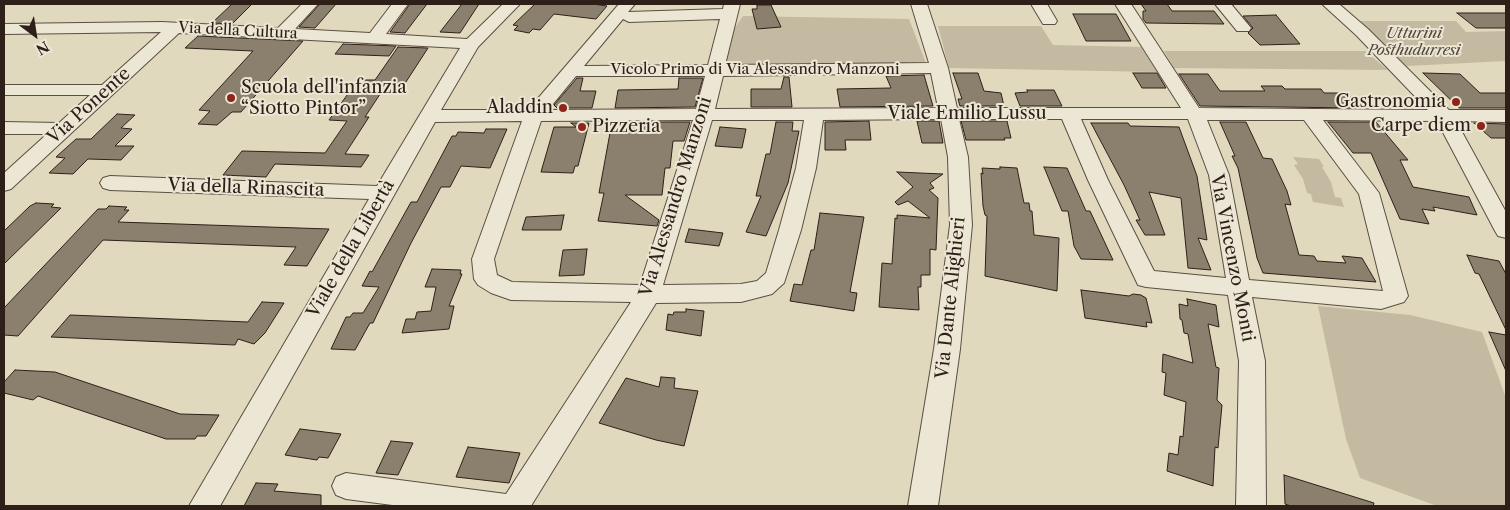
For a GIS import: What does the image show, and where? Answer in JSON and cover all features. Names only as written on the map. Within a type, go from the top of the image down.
[{"type":"street","points":[[282,34],[310,4]]},
{"type":"street","points":[[374,40],[400,4]]},
{"type":"street","name":"Viale della Libertà","points":[[204,506],[383,193],[471,44],[512,4]]},
{"type":"street","name":"Via Dante Alighieri","points":[[919,4],[939,68],[958,157],[961,225],[947,349],[923,506]]},
{"type":"street","points":[[1039,4],[1049,21]]},
{"type":"street","name":"Via Vincenzo Monti","points":[[1123,4],[1194,114],[1219,175],[1237,287],[1252,362],[1251,506]]},
{"type":"street","points":[[1223,4],[1242,28]]},
{"type":"street","points":[[1330,4],[1362,32],[1443,115],[1506,231]]},
{"type":"street","points":[[730,9],[628,10],[571,71],[534,116],[484,259],[486,279],[499,288],[511,291],[649,294],[742,293],[764,288],[776,276],[806,168],[814,114]]},
{"type":"street","name":"Via Alessandro Manzoni","points":[[514,506],[649,294],[704,115],[730,9]]},
{"type":"street","name":"Via della Cultura","points":[[4,29],[168,27],[471,44]]},
{"type":"street","name":"Via Ponente","points":[[7,174],[168,27]]},
{"type":"street","name":"Vicolo Primo di Via Alessandro Manzoni","points":[[571,71],[879,70],[939,68]]},
{"type":"street","points":[[4,90],[99,90]]},
{"type":"street","points":[[1069,113],[1098,180],[1146,279],[1381,300],[1396,296],[1369,193],[1310,116]]},
{"type":"street","name":"Viale Emilio Lussu","points":[[428,116],[1069,113],[1506,116]]},
{"type":"street","points":[[4,128],[56,129]]},
{"type":"street","name":"Via della Rinascita","points":[[110,182],[383,193]]},
{"type":"street","points":[[346,486],[501,506]]},
{"type":"green space","points":[[743,16],[909,19],[927,66],[725,68],[732,32]]},
{"type":"green space","name":"Utturini Posthudurresi","points":[[1356,21],[1456,21],[1466,32],[1506,31],[1506,61],[1407,66]]},
{"type":"green space","points":[[938,26],[1041,26],[1053,45],[1141,47],[1157,72],[949,68]]},
{"type":"green space","points":[[1164,51],[1365,51],[1388,70],[1174,68]]},
{"type":"green space","points":[[1293,157],[1319,159],[1331,182],[1335,197],[1341,198],[1344,207],[1313,202],[1311,194],[1307,193],[1303,179],[1294,165],[1298,164]]},
{"type":"green space","points":[[1318,306],[1410,315],[1482,332],[1506,398],[1506,506],[1437,506],[1360,478],[1346,439]]},
{"type":"building","points":[[232,4],[252,4],[232,24],[212,23]]},
{"type":"building","points":[[320,4],[336,4],[315,28],[299,27]]},
{"type":"building","points":[[410,4],[427,4],[405,33],[390,32]]},
{"type":"building","points":[[462,4],[479,4],[460,33],[440,32]]},
{"type":"building","points":[[535,4],[593,4],[607,6],[596,19],[554,14],[540,30],[533,29],[529,33],[514,30],[518,26],[513,25]]},
{"type":"building","points":[[1141,4],[1167,4],[1172,11],[1214,11],[1224,24],[1146,23],[1143,19],[1143,11],[1146,11]]},
{"type":"building","points":[[757,5],[771,5],[781,27],[757,29],[752,9],[757,9]]},
{"type":"building","points":[[1457,13],[1506,13],[1506,28],[1476,28]]},
{"type":"building","points":[[1073,14],[1116,14],[1131,41],[1086,41]]},
{"type":"building","points":[[1276,15],[1300,44],[1260,45],[1248,33],[1253,28],[1243,16]]},
{"type":"building","points":[[198,36],[303,41],[241,112],[232,112],[217,125],[198,124],[210,111],[199,110],[253,51],[185,48]]},
{"type":"building","points":[[343,44],[396,46],[389,56],[335,54]]},
{"type":"building","points":[[398,47],[428,48],[404,85],[386,85],[365,117],[369,117],[345,154],[369,155],[361,167],[275,164],[266,177],[223,175],[242,151],[325,153],[347,121],[329,120],[358,80],[375,80]]},
{"type":"building","points":[[953,73],[978,73],[984,91],[1001,93],[1004,106],[960,106],[958,99],[962,99]]},
{"type":"building","points":[[1133,73],[1157,73],[1166,88],[1142,88]]},
{"type":"building","points":[[1423,73],[1460,74],[1480,93],[1506,93],[1506,108],[1459,108]]},
{"type":"building","points":[[1179,74],[1208,74],[1220,91],[1265,91],[1261,86],[1282,86],[1285,89],[1321,89],[1324,93],[1347,93],[1359,108],[1200,106]]},
{"type":"building","points":[[924,75],[933,106],[840,107],[837,89],[891,88],[886,76]]},
{"type":"building","points":[[784,77],[789,77],[792,107],[751,107],[751,89],[781,89]]},
{"type":"building","points":[[577,78],[583,78],[580,91],[596,91],[592,108],[557,108],[554,105]]},
{"type":"building","points":[[679,78],[703,78],[695,107],[615,108],[618,90],[678,89]]},
{"type":"building","points":[[1027,90],[1054,90],[1062,106],[1020,106],[1015,93],[1028,92]]},
{"type":"building","points":[[117,114],[135,115],[121,128],[132,129],[115,146],[134,146],[121,160],[88,159],[73,174],[49,173],[65,158],[56,157],[76,139],[91,139]]},
{"type":"building","points":[[869,121],[871,140],[845,140],[846,150],[825,150],[825,122]]},
{"type":"building","points":[[917,121],[939,121],[943,143],[922,143]]},
{"type":"building","points":[[961,121],[1007,121],[1011,138],[1004,138],[1005,140],[966,140]]},
{"type":"building","points":[[612,122],[690,122],[684,141],[673,141],[670,168],[665,168],[662,195],[625,195],[659,220],[657,226],[598,221],[604,193],[599,193]]},
{"type":"building","points":[[776,122],[793,122],[792,131],[799,131],[788,183],[766,236],[746,232],[761,196],[756,196],[766,154],[770,154]]},
{"type":"building","points":[[1220,122],[1246,122],[1263,158],[1272,159],[1287,191],[1291,205],[1285,204],[1299,255],[1314,256],[1317,261],[1346,263],[1342,256],[1362,258],[1376,282],[1263,273],[1257,258],[1238,168],[1232,156],[1235,156]]},
{"type":"building","points":[[1328,122],[1376,122],[1408,160],[1400,160],[1413,187],[1469,197],[1477,215],[1433,207],[1435,211],[1422,209],[1429,224],[1400,219],[1371,153],[1353,153]]},
{"type":"building","points":[[571,123],[589,123],[578,166],[575,166],[573,173],[541,172],[554,127],[576,127]]},
{"type":"building","points":[[1091,123],[1128,123],[1130,126],[1179,127],[1197,176],[1207,240],[1198,238],[1211,270],[1188,268],[1181,198],[1149,192],[1165,235],[1145,235],[1136,220],[1140,220],[1124,185]]},
{"type":"building","points":[[1474,123],[1506,124],[1506,138],[1491,138]]},
{"type":"building","points":[[720,127],[746,129],[742,148],[715,146]]},
{"type":"building","points":[[486,129],[507,129],[490,168],[461,166],[450,187],[441,187],[411,243],[373,323],[370,323],[355,350],[331,349],[346,317],[350,317],[353,313],[363,313],[379,287],[362,286],[370,271],[372,272],[411,202],[417,202],[452,136],[456,136],[458,132],[484,133]]},
{"type":"building","points":[[1000,167],[1017,168],[1024,203],[1029,203],[1030,211],[1032,211],[1034,235],[1059,238],[1057,291],[985,276],[987,216],[983,206],[981,173],[983,174],[982,168],[1000,169]]},
{"type":"building","points":[[1044,167],[1067,168],[1086,211],[1090,211],[1113,260],[1081,259],[1074,246],[1068,211],[1062,211]]},
{"type":"building","points":[[897,172],[943,174],[930,183],[934,188],[929,190],[938,198],[936,250],[930,249],[930,275],[921,275],[921,287],[918,287],[919,310],[879,307],[882,263],[892,264],[895,218],[897,219],[897,215],[930,218],[908,201],[898,205],[895,202],[913,187]]},
{"type":"building","points":[[36,203],[54,204],[51,207],[61,208],[4,264],[4,231],[30,206]]},
{"type":"building","points":[[109,206],[127,207],[124,210],[129,210],[118,222],[329,229],[307,266],[284,265],[296,247],[103,240],[18,336],[4,335],[4,308],[98,209],[106,209]]},
{"type":"building","points":[[820,213],[864,217],[850,292],[857,293],[854,311],[790,301],[794,284],[802,285],[811,250],[814,250]]},
{"type":"building","points":[[564,215],[561,230],[522,230],[526,217]]},
{"type":"building","points":[[689,229],[723,233],[719,246],[685,242]]},
{"type":"building","points":[[587,249],[584,275],[559,276],[563,250]]},
{"type":"building","points":[[1467,255],[1499,261],[1506,274],[1506,330],[1479,274],[1475,273]]},
{"type":"building","points":[[432,269],[461,270],[460,274],[462,274],[449,306],[454,306],[449,329],[402,333],[406,319],[415,319],[417,312],[431,311],[436,287],[425,287]]},
{"type":"building","points":[[1081,290],[1129,296],[1133,294],[1141,295],[1146,298],[1152,323],[1146,322],[1147,327],[1085,318]]},
{"type":"building","points":[[1187,299],[1216,305],[1219,327],[1208,324],[1216,367],[1219,368],[1217,400],[1222,405],[1218,448],[1215,447],[1213,486],[1167,471],[1169,453],[1178,455],[1180,436],[1183,437],[1186,402],[1164,395],[1166,373],[1162,372],[1163,354],[1193,363],[1188,334],[1184,333],[1182,320],[1180,319],[1179,304],[1188,306]]},
{"type":"building","points":[[262,302],[284,303],[265,333],[254,344],[238,339],[235,345],[51,337],[70,315],[248,322]]},
{"type":"building","points":[[686,309],[704,311],[701,336],[666,330],[668,314],[673,315],[674,312],[686,312]]},
{"type":"building","points":[[1489,332],[1506,335],[1506,371]]},
{"type":"building","points":[[15,370],[55,372],[180,414],[219,415],[206,436],[197,436],[195,439],[166,439],[38,396],[33,400],[4,393],[4,382]]},
{"type":"building","points":[[661,377],[675,378],[674,388],[698,391],[684,446],[656,440],[599,423],[626,378],[659,387]]},
{"type":"building","points":[[300,429],[341,434],[328,458],[319,457],[317,460],[285,455]]},
{"type":"building","points":[[391,441],[413,443],[398,475],[376,473]]},
{"type":"building","points":[[468,447],[520,453],[509,483],[456,477]]},
{"type":"building","points":[[1284,475],[1374,503],[1373,506],[1291,506],[1285,504]]},
{"type":"building","points":[[256,483],[278,484],[274,491],[321,495],[321,506],[244,506]]},
{"type":"place","name":"Scuola dell'infanzia “Siotto Pintor”","points":[[231,98]]},
{"type":"place","name":"Gastronomia","points":[[1456,102]]},
{"type":"place","name":"Aladdin","points":[[563,108]]},
{"type":"place","name":"Carpe diem","points":[[1481,126]]},
{"type":"place","name":"Pizzeria","points":[[582,127]]}]
